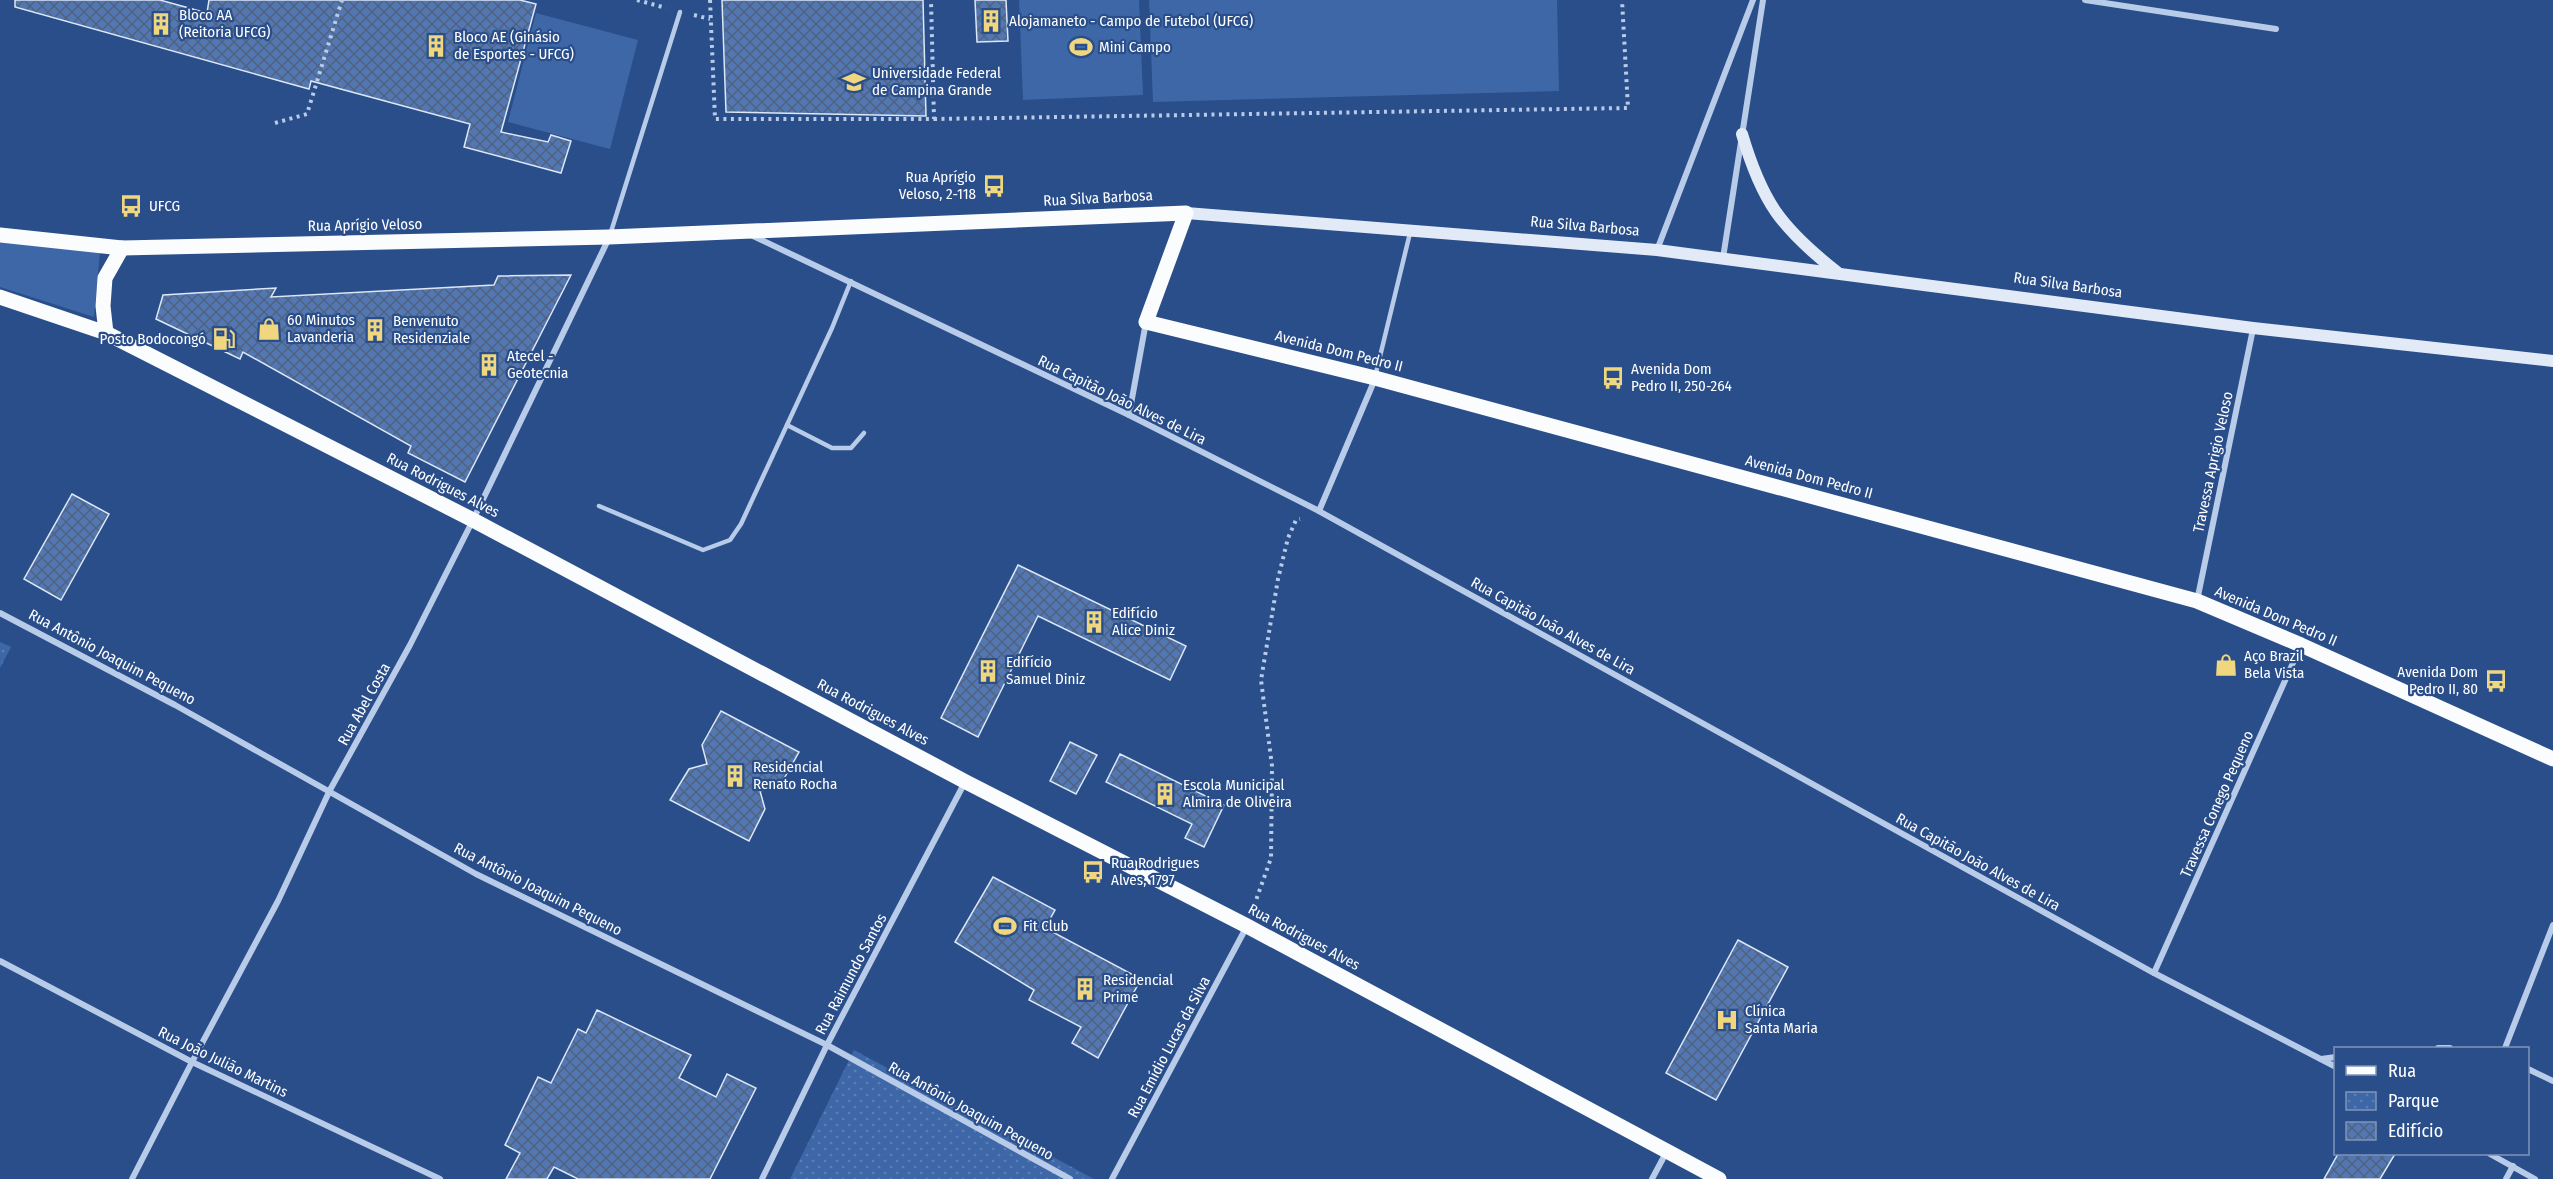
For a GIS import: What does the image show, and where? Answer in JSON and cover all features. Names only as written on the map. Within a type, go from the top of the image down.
[{"type":"main road","points":[[1742,134],[1754,175],[1775,213],[1804,246],[1838,272]]},
{"type":"main road","name":"Rua Silva Barbosa","points":[[609,237],[1186,213],[1658,250],[2253,328],[2553,361]]},
{"type":"main road","points":[[1146,322],[1186,213]]},
{"type":"main road","points":[[0,235],[122,248],[105,278],[103,306],[106,333]]},
{"type":"main road","name":"Rua Aprígio Veloso","points":[[122,248],[609,237]]},
{"type":"main road","name":"Rua Rodrigues Alves","points":[[0,297],[106,333],[473,520],[966,782],[1247,926],[1719,1179]]},
{"type":"main road","name":"Avenida Dom Pedro II","points":[[1146,322],[1375,378],[2197,601],[2301,645],[2553,759]]},
{"type":"street","points":[[1658,250],[1753,0]]},
{"type":"street","points":[[1723,258],[1763,0]]},
{"type":"street","points":[[2085,0],[2276,29]]},
{"type":"street","name":"Rua Capitão João Alves de Lira","points":[[745,232],[1129,415],[1319,511],[2154,973],[2334,1065]]},
{"type":"street","name":"Rua Abel Costa","points":[[132,1179],[279,901],[330,790],[410,645],[473,520],[609,237]]},
{"type":"street","points":[[1129,415],[1146,322]]},
{"type":"street","name":"Travessa Aprigio Veloso","points":[[2197,601],[2253,328]]},
{"type":"street","points":[[1319,511],[1375,378]]},
{"type":"street","name":"Rua Antônio Joaquim Pequeno","points":[[0,613],[52,638],[330,790],[476,874],[827,1045],[1070,1179]]},
{"type":"street","name":"Travessa Conego Pequeno","points":[[2154,973],[2301,645]]},
{"type":"street","name":"Rua Raimundo Santos","points":[[762,1179],[827,1045],[966,782]]},
{"type":"street","points":[[2505,1047],[2553,925]]},
{"type":"street","name":"Rua Emídio Lucas da Silva","points":[[1112,1179],[1247,926]]},
{"type":"street","name":"Rua João Julião Martins","points":[[0,961],[192,1062],[440,1179]]},
{"type":"street","points":[[2321,1059],[2334,1057]]},
{"type":"street","points":[[2529,1069],[2553,1081]]},
{"type":"street","points":[[1652,1179],[1667,1150]]},
{"type":"street","points":[[2492,1155],[2535,1179]]},
{"type":"street","points":[[2506,1179],[2513,1166]]},
{"type":"lane","points":[[609,237],[680,12]]},
{"type":"lane","points":[[1375,378],[1410,231]]},
{"type":"lane","points":[[599,506],[703,550],[730,540],[741,524],[851,281]]},
{"type":"lane","points":[[787,424],[832,448],[850,448],[864,433]]},
{"type":"path","points":[[275,123],[307,114],[342,0]]},
{"type":"path","points":[[637,0],[680,12]]},
{"type":"path","points":[[710,0],[715,119],[934,119],[1628,108],[1622,0]]},
{"type":"path","points":[[931,0],[934,119]]},
{"type":"path","points":[[1247,926],[1271,858],[1272,766],[1261,680],[1278,579],[1288,537],[1296,520],[1319,511]]},
{"type":"green space","name":"Mini Campo","points":[[1019,0],[1139,0],[1143,95],[1023,100]]},
{"type":"green space","points":[[1149,0],[1557,0],[1559,91],[1153,102]]},
{"type":"green space","points":[[536,13],[638,40],[610,149],[508,122]]},
{"type":"green space","points":[[0,239],[100,252],[94,317],[0,287]]},
{"type":"green space","points":[[0,642],[11,647],[0,668]]},
{"type":"green space","points":[[854,1050],[1094,1179],[790,1179]]},
{"type":"building","points":[[15,0],[160,0],[207,13],[209,0],[520,0],[536,4],[501,132],[548,142],[551,135],[571,141],[561,173],[464,147],[470,124],[311,81],[309,89],[15,7]]},
{"type":"building","points":[[722,0],[923,0],[926,116],[726,112]]},
{"type":"building","name":"Alojamaneto - Campo de Futebol (UFCG)","points":[[975,0],[1006,0],[1008,41],[977,42]]},
{"type":"building","points":[[571,275],[465,482],[408,453],[411,446],[243,352],[240,359],[156,319],[163,295],[276,288],[271,297],[494,285],[498,276]]},
{"type":"building","points":[[72,494],[109,514],[61,600],[24,579]]},
{"type":"building","points":[[1018,565],[1186,646],[1170,680],[1038,616],[978,737],[941,718]]},
{"type":"building","name":"Residencial Renato Rocha","points":[[721,711],[799,752],[781,784],[760,791],[765,809],[749,841],[670,800],[689,769],[707,764],[702,745]]},
{"type":"building","points":[[1070,742],[1097,755],[1076,794],[1050,781]]},
{"type":"building","name":"Escola Municipal Almira de Oliveira","points":[[1120,754],[1224,805],[1204,847],[1185,838],[1192,824],[1106,782]]},
{"type":"building","points":[[993,877],[1055,910],[1045,928],[1141,979],[1098,1058],[1072,1043],[1081,1027],[1029,1000],[1034,990],[955,942]]},
{"type":"building","name":"Clínica Santa Maria","points":[[1738,940],[1788,967],[1716,1100],[1666,1073]]},
{"type":"building","points":[[597,1010],[691,1055],[679,1078],[716,1097],[727,1074],[756,1088],[710,1179],[578,1179],[554,1167],[547,1179],[506,1179],[520,1153],[505,1145],[538,1077],[551,1083],[578,1029],[586,1033]]},
{"type":"building","points":[[2337,1155],[2394,1155],[2380,1179],[2324,1179]]},
{"type":"place","name":"Alojamaneto - Campo de Futebol (UFCG)","points":[[991,21]]},
{"type":"place","name":"Bloco AA (Reitoria UFCG)","points":[[161,24]]},
{"type":"place","name":"Bloco AE (Ginásio de Esportes - UFCG)","points":[[436,46]]},
{"type":"place","name":"Mini Campo","points":[[1081,47]]},
{"type":"place","name":"Universidade Federal de Campina Grande","points":[[854,82]]},
{"type":"place","name":"Rua Aprígio Veloso, 2-118","points":[[994,186]]},
{"type":"place","name":"UFCG","points":[[131,206]]},
{"type":"place","name":"60 Minutos Lavanderia","points":[[269,329]]},
{"type":"place","name":"Benvenuto Residenziale","points":[[375,330]]},
{"type":"place","name":"Posto Bodocongó","points":[[224,339]]},
{"type":"place","name":"Atecel - Geotecnia","points":[[489,365]]},
{"type":"place","name":"Avenida Dom Pedro II, 250-264","points":[[1613,378]]},
{"type":"place","name":"Edifício Alice Diniz","points":[[1094,622]]},
{"type":"place","name":"Aço Brazil Bela Vista","points":[[2226,665]]},
{"type":"place","name":"Edifício Samuel Diniz","points":[[988,671]]},
{"type":"place","name":"Avenida Dom Pedro II, 80","points":[[2496,681]]},
{"type":"place","name":"Residencial Renato Rocha","points":[[735,776]]},
{"type":"place","name":"Escola Municipal Almira de Oliveira","points":[[1165,794]]},
{"type":"place","name":"Rua Rodrigues Alves, 1797","points":[[1093,872]]},
{"type":"place","name":"Fit Club","points":[[1005,926]]},
{"type":"place","name":"Residencial Prime","points":[[1085,989]]},
{"type":"place","name":"Clínica Santa Maria","points":[[1727,1020]]}]
